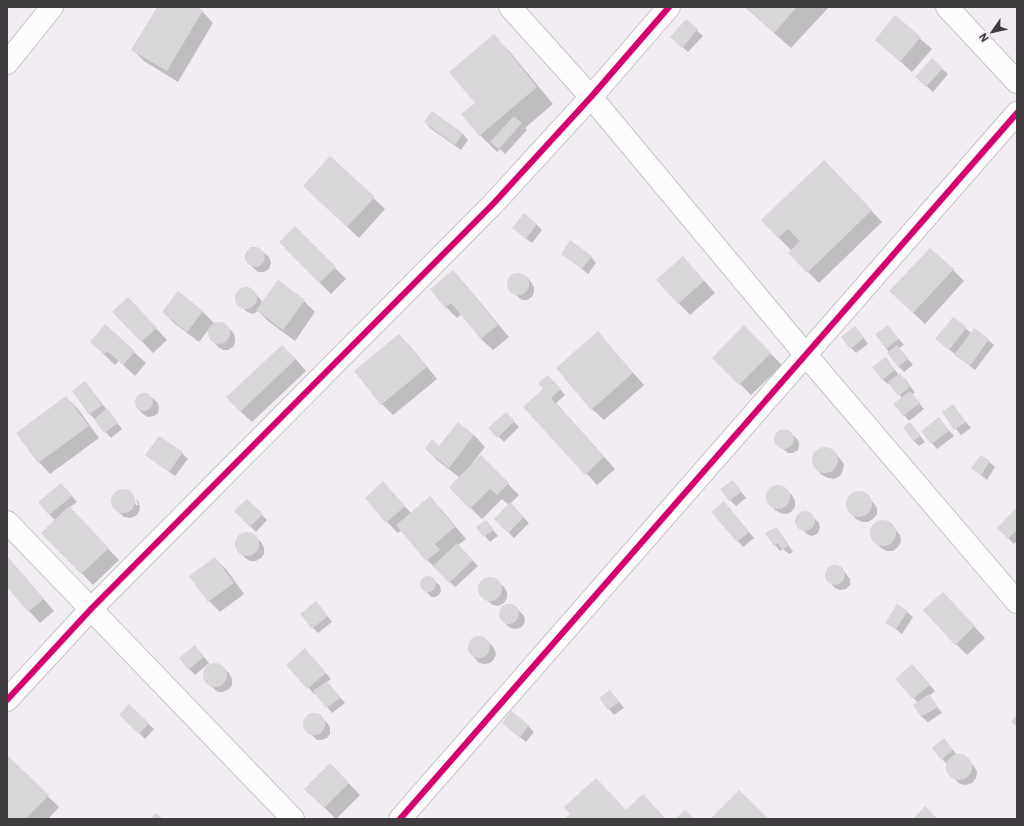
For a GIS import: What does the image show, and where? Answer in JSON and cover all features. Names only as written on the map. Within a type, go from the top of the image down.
[{"type":"street","points":[[7,63],[52,7]]},
{"type":"street","points":[[510,7],[592,97],[805,354],[1017,602]]},
{"type":"street","points":[[7,700],[91,609],[494,204],[592,97],[669,7]]},
{"type":"street","points":[[947,7],[1017,82]]},
{"type":"street","points":[[400,819],[1017,113]]},
{"type":"street","points":[[7,522],[294,819]]},
{"type":"building","points":[[157,7],[197,7],[203,10],[167,71],[131,50]]},
{"type":"building","points":[[746,7],[797,7],[774,33]]},
{"type":"building","points":[[895,15],[921,37],[900,62],[875,40]]},
{"type":"building","points":[[686,19],[698,29],[682,48],[670,37]]},
{"type":"building","points":[[494,34],[537,87],[479,136],[461,114],[475,103],[449,72]]},
{"type":"building","points":[[932,58],[943,68],[926,87],[915,77]]},
{"type":"building","points":[[432,111],[463,133],[455,145],[424,122]]},
{"type":"building","points":[[514,116],[522,123],[499,149],[490,142]]},
{"type":"building","points":[[330,156],[375,197],[347,227],[303,186]]},
{"type":"building","points":[[824,160],[872,210],[807,273],[788,253],[800,241],[788,229],[778,238],[761,220]]},
{"type":"building","points":[[524,213],[537,224],[526,239],[512,228]]},
{"type":"building","points":[[295,226],[336,267],[319,283],[279,242]]},
{"type":"building","points":[[570,240],[592,256],[582,269],[561,254]]},
{"type":"building","points":[[251,247],[259,247],[265,253],[265,261],[259,267],[251,267],[245,261],[245,253]]},
{"type":"building","points":[[930,248],[954,269],[913,313],[889,291]]},
{"type":"building","points":[[683,256],[704,281],[678,304],[656,280]]},
{"type":"building","points":[[453,270],[498,325],[481,339],[451,303],[445,308],[430,289]]},
{"type":"building","points":[[518,273],[526,276],[529,284],[526,292],[518,295],[510,292],[507,284],[510,276]]},
{"type":"building","points":[[278,280],[305,300],[283,330],[256,310]]},
{"type":"building","points":[[246,287],[250,288],[256,294],[256,302],[250,308],[246,309],[242,308],[236,302],[235,298],[236,294],[242,288]]},
{"type":"building","points":[[178,291],[203,311],[187,332],[162,312]]},
{"type":"building","points":[[128,297],[157,328],[141,342],[112,312]]},
{"type":"building","points":[[953,317],[967,327],[949,350],[935,339]]},
{"type":"building","points":[[219,322],[227,325],[230,333],[227,341],[219,344],[211,341],[208,333],[211,325]]},
{"type":"building","points":[[105,324],[135,351],[123,365],[107,351],[104,354],[90,342]]},
{"type":"building","points":[[744,325],[771,353],[739,385],[712,358]]},
{"type":"building","points":[[888,325],[899,339],[886,349],[875,334]]},
{"type":"building","points":[[855,326],[864,338],[850,349],[841,337]]},
{"type":"building","points":[[974,328],[989,339],[970,366],[954,355]]},
{"type":"building","points":[[598,331],[633,373],[591,410],[556,368]]},
{"type":"building","points":[[399,334],[427,367],[381,405],[354,371]]},
{"type":"building","points":[[282,345],[296,359],[240,412],[226,397]]},
{"type":"building","points":[[897,345],[908,359],[898,367],[887,353]]},
{"type":"building","points":[[886,357],[895,370],[882,380],[872,367]]},
{"type":"building","points":[[900,373],[910,387],[898,396],[888,382]]},
{"type":"building","points":[[548,375],[561,389],[551,398],[604,457],[585,475],[523,407],[543,389],[538,383]]},
{"type":"building","points":[[85,381],[102,405],[89,415],[72,391]]},
{"type":"building","points":[[910,391],[920,403],[903,416],[893,404]]},
{"type":"building","points":[[140,393],[148,393],[153,398],[151,409],[148,411],[140,411],[135,406],[135,398]]},
{"type":"building","points":[[66,396],[89,426],[38,463],[16,433]]},
{"type":"building","points":[[953,404],[966,422],[954,430],[942,412]]},
{"type":"building","points":[[107,408],[118,423],[104,433],[94,419]]},
{"type":"building","points":[[506,412],[515,421],[497,438],[488,428]]},
{"type":"building","points":[[939,417],[949,431],[931,444],[921,431]]},
{"type":"building","points":[[458,422],[474,435],[449,468],[425,449],[432,439],[439,446]]},
{"type":"building","points":[[910,422],[920,436],[913,441],[903,427]]},
{"type":"building","points":[[784,429],[791,432],[794,439],[791,446],[784,449],[777,446],[774,439],[777,432]]},
{"type":"building","points":[[159,436],[183,452],[169,472],[145,455]]},
{"type":"building","points":[[825,447],[834,451],[838,460],[834,469],[825,473],[816,469],[812,460],[816,451]]},
{"type":"building","points":[[481,455],[509,483],[497,495],[490,489],[470,509],[449,487]]},
{"type":"building","points":[[981,455],[990,461],[981,475],[971,468]]},
{"type":"building","points":[[733,480],[741,492],[729,501],[720,489]]},
{"type":"building","points":[[383,481],[405,506],[386,523],[365,498]]},
{"type":"building","points":[[61,483],[72,496],[49,515],[38,502]]},
{"type":"building","points":[[778,485],[787,488],[790,497],[787,506],[778,509],[769,506],[766,497],[769,488]]},
{"type":"building","points":[[123,489],[128,490],[134,496],[134,506],[128,512],[123,513],[118,512],[112,506],[111,501],[112,496],[118,490]]},
{"type":"building","points":[[859,491],[868,495],[872,504],[868,513],[859,517],[850,513],[846,504],[850,495]]},
{"type":"building","points":[[430,496],[455,527],[435,544],[440,550],[426,561],[396,525]]},
{"type":"building","points":[[247,499],[263,514],[250,527],[234,511]]},
{"type":"building","points":[[724,501],[749,532],[737,542],[711,512]]},
{"type":"building","points":[[510,502],[524,517],[508,533],[494,519]]},
{"type":"building","points":[[69,506],[109,548],[81,574],[41,533]]},
{"type":"building","points":[[1017,507],[1017,530],[1008,539],[997,528]]},
{"type":"building","points":[[805,511],[812,514],[815,521],[812,528],[805,531],[798,528],[795,521],[798,514]]},
{"type":"building","points":[[486,520],[494,530],[483,537],[476,527]]},
{"type":"building","points":[[883,520],[892,524],[896,533],[892,542],[883,546],[874,542],[870,533],[874,524]]},
{"type":"building","points":[[776,527],[788,546],[782,550],[778,543],[774,546],[765,533]]},
{"type":"building","points":[[247,532],[256,535],[259,544],[256,553],[247,556],[238,553],[235,544],[238,535]]},
{"type":"building","points":[[457,543],[473,560],[449,583],[433,566]]},
{"type":"building","points":[[7,556],[44,599],[28,612],[7,587]]},
{"type":"building","points":[[215,557],[234,583],[208,602],[189,576]]},
{"type":"building","points":[[831,565],[839,565],[845,571],[845,579],[839,585],[831,585],[825,579],[825,571]]},
{"type":"building","points":[[428,576],[434,578],[436,584],[434,590],[428,592],[422,590],[420,584],[422,578]]},
{"type":"building","points":[[490,577],[495,578],[501,584],[501,594],[495,600],[490,601],[485,600],[479,594],[478,589],[479,584],[485,578]]},
{"type":"building","points":[[943,592],[975,626],[955,645],[923,610]]},
{"type":"building","points":[[316,601],[328,616],[312,629],[300,614]]},
{"type":"building","points":[[505,604],[513,604],[519,610],[519,618],[513,624],[505,624],[499,618],[499,610]]},
{"type":"building","points":[[897,604],[908,611],[896,629],[885,623]]},
{"type":"building","points":[[475,636],[483,636],[490,643],[490,651],[483,658],[475,658],[468,651],[468,643]]},
{"type":"building","points":[[195,645],[204,657],[188,670],[179,658]]},
{"type":"building","points":[[305,648],[326,673],[307,689],[286,665]]},
{"type":"building","points":[[215,663],[224,666],[227,675],[224,684],[215,687],[206,684],[203,675],[206,666]]},
{"type":"building","points":[[912,664],[930,685],[913,699],[895,679]]},
{"type":"building","points":[[327,681],[340,698],[326,708],[313,691]]},
{"type":"building","points":[[610,690],[619,702],[608,710],[599,698]]},
{"type":"building","points":[[929,694],[938,707],[921,717],[913,705]]},
{"type":"building","points":[[129,704],[149,723],[139,734],[119,715]]},
{"type":"building","points":[[511,711],[529,725],[520,737],[502,723]]},
{"type":"building","points":[[314,713],[322,716],[325,724],[322,732],[314,735],[306,732],[303,724],[306,716]]},
{"type":"building","points":[[1017,714],[1017,727],[1011,722]]},
{"type":"building","points":[[944,738],[953,750],[941,760],[932,748]]},
{"type":"building","points":[[959,754],[968,758],[972,767],[968,776],[959,780],[950,776],[946,767],[950,758]]},
{"type":"building","points":[[7,755],[49,795],[26,819],[7,819]]},
{"type":"building","points":[[330,763],[349,783],[324,808],[304,789]]},
{"type":"building","points":[[596,778],[626,810],[643,794],[666,819],[564,819],[570,814],[564,807]]},
{"type":"building","points":[[739,790],[769,819],[710,819]]},
{"type":"building","points":[[925,806],[938,819],[913,819]]},
{"type":"building","points":[[685,810],[694,819],[675,819]]},
{"type":"building","points":[[156,813],[163,819],[151,819]]},
{"type":"cycle path","points":[[7,700],[91,609],[493,204],[591,97],[669,7]]},
{"type":"cycle path","points":[[400,819],[1017,113]]}]
